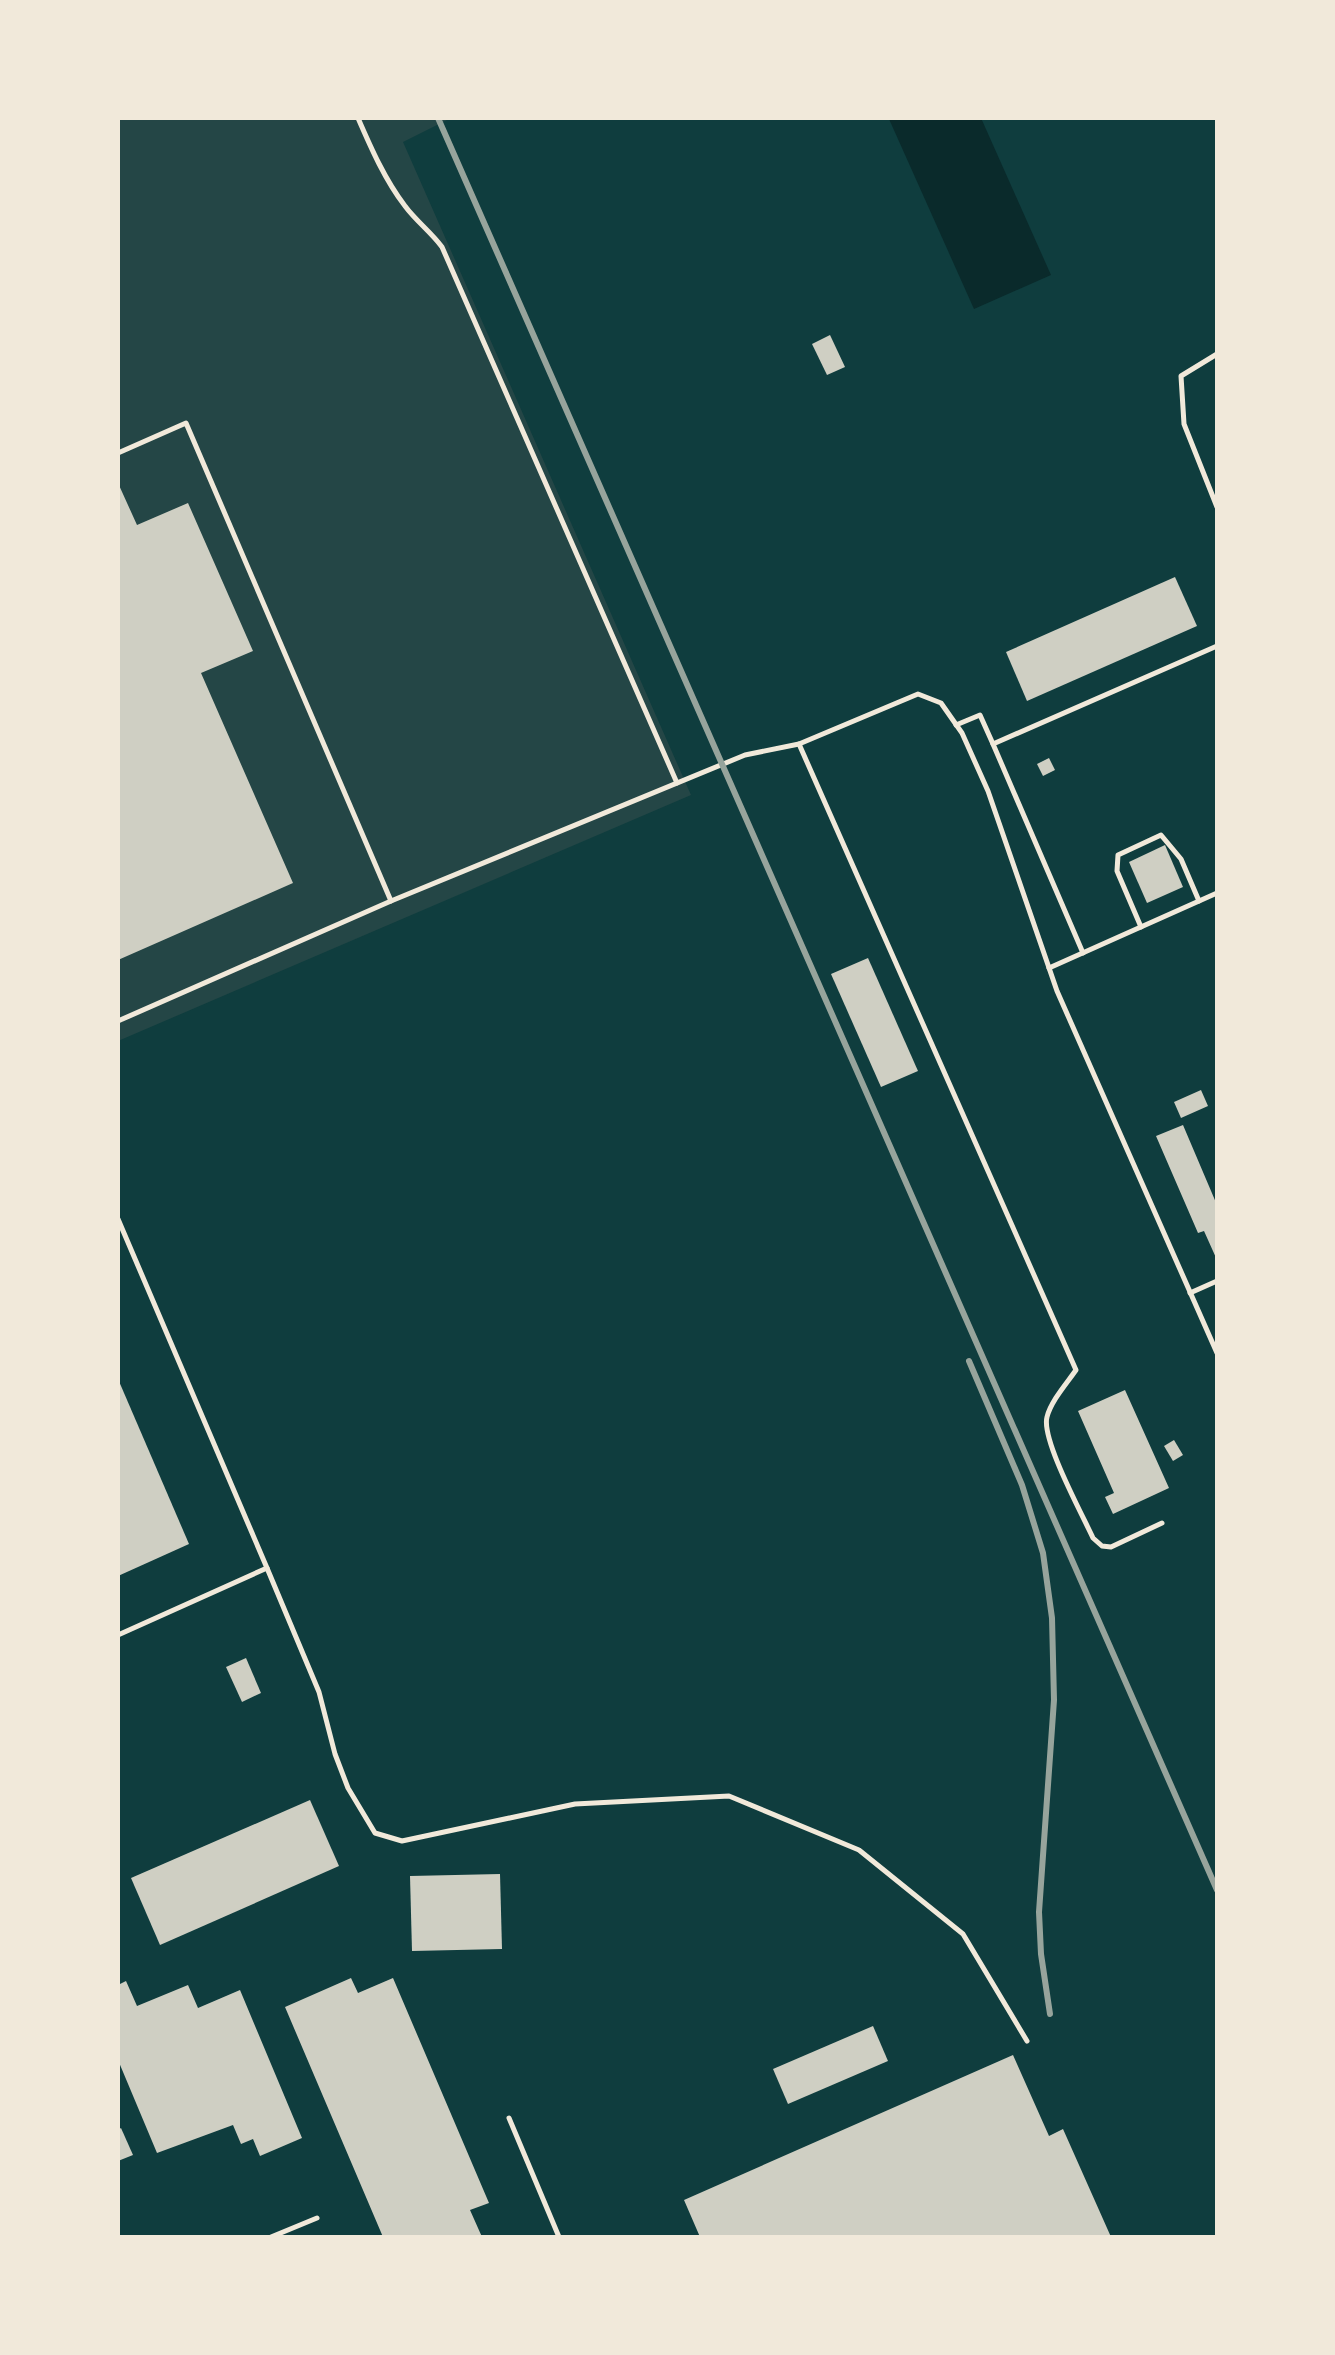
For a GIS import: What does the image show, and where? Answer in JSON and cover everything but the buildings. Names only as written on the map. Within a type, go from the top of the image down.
[{"type":"lane","points":[[358,118],[393,189],[442,247],[677,783]]},
{"type":"lane","points":[[1217,354],[1181,376],[1184,424],[1217,507]]},
{"type":"lane","points":[[118,453],[186,423],[391,901]]},
{"type":"lane","points":[[993,744],[1217,646]]},
{"type":"lane","points":[[118,1021],[391,901],[745,755],[799,744],[918,694],[941,703],[956,725],[988,791],[1057,991],[1217,1353]]},
{"type":"lane","points":[[956,725],[980,715],[1083,953]]},
{"type":"lane","points":[[799,744],[1076,1370],[1047,1415],[1046,1426],[1050,1444],[1093,1538],[1102,1546],[1111,1547],[1162,1523]]},
{"type":"lane","points":[[1141,927],[1117,871],[1118,855],[1161,835],[1181,859],[1199,901]]},
{"type":"lane","points":[[1049,968],[1217,893]]},
{"type":"lane","points":[[118,1219],[319,1692],[335,1754],[348,1788],[375,1833],[402,1841],[575,1804],[729,1796],[859,1850],[963,1934],[1027,2041]]},
{"type":"lane","points":[[1190,1293],[1217,1281]]},
{"type":"lane","points":[[118,1635],[267,1568]]},
{"type":"lane","points":[[509,2118],[559,2237]]},
{"type":"lane","points":[[271,2237],[317,2218]]},
{"type":"shaded area","points":[[118,118],[451,118],[403,142],[691,795],[118,1041]]},
{"type":"shaded area","points":[[981,118],[1051,275],[974,309],[889,119]]},
{"type":"railway","points":[[438,118],[1217,1890]]},
{"type":"railway","points":[[969,1361],[1022,1485],[1043,1553],[1052,1618],[1054,1700],[1039,1912],[1041,1954],[1050,2014]]}]
